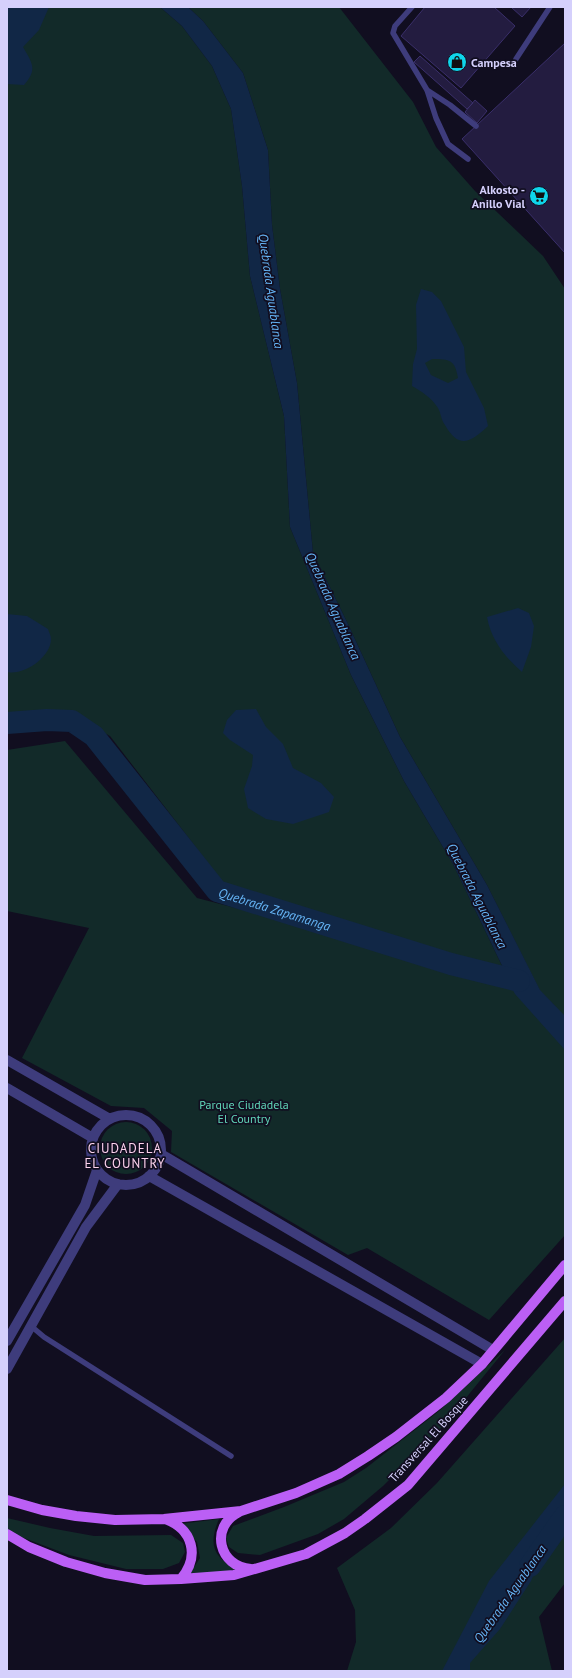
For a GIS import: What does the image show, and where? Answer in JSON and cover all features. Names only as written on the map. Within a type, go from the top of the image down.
[{"type":"main road","name":"Transversal El Bosque","points":[[7,1500],[42,1510],[76,1516],[114,1520],[164,1519],[241,1511],[296,1493],[339,1474],[368,1456],[396,1437],[446,1398],[482,1364],[565,1265]]},
{"type":"main road","name":"Transversal El Bosque","points":[[7,1534],[30,1547],[66,1562],[105,1573],[145,1580],[234,1575],[306,1554],[346,1533],[408,1485],[565,1301]]},
{"type":"main road","points":[[241,1511],[233,1515],[223,1528],[221,1540],[224,1552],[228,1559],[242,1568],[258,1568]]},
{"type":"main road","points":[[164,1519],[181,1527],[191,1544],[191,1563],[187,1572],[181,1579]]},
{"type":"street","points":[[7,1060],[110,1119]]},
{"type":"street","points":[[7,1088],[93,1138]]},
{"type":"street","points":[[126,1115],[142,1119],[149,1124],[158,1138],[160,1154],[159,1162],[149,1176],[134,1184],[118,1184],[110,1181],[98,1170],[91,1154],[93,1138],[103,1124],[110,1119],[126,1115]]},
{"type":"street","points":[[160,1154],[493,1350]]},
{"type":"street","points":[[7,1340],[85,1205],[98,1170]]},
{"type":"street","points":[[149,1176],[482,1364]]},
{"type":"street","points":[[7,1369],[86,1227],[118,1184]]},
{"type":"lane","points":[[412,7],[395,26],[393,33],[427,90],[436,118],[448,144],[468,159]]},
{"type":"lane","points":[[516,60],[550,7]]},
{"type":"lane","points":[[427,90],[450,105],[476,126]]},
{"type":"lane","points":[[30,1302],[41,1308]]},
{"type":"lane","points":[[31,1326],[44,1337],[231,1456]]},
{"type":"green space","name":"Parque Ciudadela El Country","points":[[7,7],[160,7],[182,26],[212,66],[231,109],[242,186],[250,276],[284,416],[290,527],[351,675],[404,781],[453,864],[506,974],[461,966],[507,978],[555,1006],[540,991],[487,885],[400,737],[348,624],[313,553],[297,383],[280,289],[272,225],[268,150],[243,73],[203,21],[188,7],[339,7],[413,102],[436,147],[475,191],[543,256],[565,289],[565,1235],[489,1320],[367,1248],[348,1255],[171,1152],[172,1131],[144,1108],[111,1106],[22,1058],[89,928],[7,911],[7,750],[65,741],[197,898],[448,963],[225,885],[110,736],[67,713],[7,713]]},
{"type":"green space","points":[[126,1122],[140,1126],[148,1134],[152,1148],[148,1162],[140,1170],[126,1174],[112,1170],[104,1162],[100,1148],[104,1134],[112,1126]]},
{"type":"green space","points":[[565,1338],[565,1583],[539,1617],[552,1671],[347,1671],[356,1642],[355,1610],[337,1568],[391,1528],[437,1483]]},
{"type":"green space","points":[[505,1350],[443,1426],[383,1486],[344,1519],[318,1534],[260,1555],[238,1553],[229,1547],[226,1538],[233,1526],[344,1482],[366,1468],[439,1411]]},
{"type":"green space","points":[[7,1518],[94,1536],[171,1535],[183,1543],[185,1552],[179,1563],[163,1569],[126,1569],[69,1555],[16,1535],[7,1529]]},
{"type":"green space","points":[[219,1519],[214,1536],[215,1549],[223,1560],[238,1570],[189,1575],[200,1558],[197,1542],[180,1524]]},
{"type":"water","points":[[7,7],[49,7],[39,30],[23,47],[32,66],[31,75],[24,85],[7,84]]},
{"type":"water","points":[[160,7],[188,7],[203,21],[243,73],[268,150],[272,225],[280,289],[297,383],[313,553],[348,624],[400,737],[487,885],[540,990],[565,1016],[565,1050],[515,994],[510,985],[453,864],[404,781],[351,675],[290,527],[284,416],[250,276],[242,186],[231,109],[212,66],[182,26]]},
{"type":"water","points":[[421,289],[432,292],[441,301],[464,347],[466,372],[484,408],[488,426],[471,439],[460,441],[455,438],[444,423],[436,404],[412,386],[413,364],[417,349],[416,305]],"holes":[[[432,359],[451,362],[455,367],[458,378],[448,383],[431,375],[425,363]]]},
{"type":"water","points":[[518,608],[529,613],[534,626],[531,647],[522,672],[495,641],[487,617]]},
{"type":"water","points":[[7,614],[27,616],[48,629],[51,638],[50,646],[42,658],[35,664],[21,671],[7,672]]},
{"type":"water","points":[[256,709],[266,727],[283,744],[293,768],[321,783],[334,797],[329,812],[293,824],[266,819],[248,808],[244,789],[252,766],[253,755],[230,740],[223,733],[227,720],[236,710]]},
{"type":"water","points":[[565,1484],[565,1504],[556,1520],[531,1581],[500,1629],[470,1663],[470,1671],[442,1671],[489,1581]]},
{"type":"building","name":"Campesa","points":[[425,7],[494,7],[515,26],[461,88],[401,36]]},
{"type":"building","points":[[511,7],[531,7],[522,17]]},
{"type":"building","name":"Alkosto - Anillo Vial","points":[[565,43],[565,253],[462,139]]},
{"type":"building","points":[[420,56],[473,103],[467,109],[414,62]]},
{"type":"building","points":[[475,100],[487,111],[477,123],[465,112]]},
{"type":"waterway","name":"Quebrada Zapamanga","points":[[7,723],[47,720],[72,721],[94,736],[217,891],[451,964],[519,981]]},
{"type":"waterway","name":"Quebrada Aguablanca","points":[[530,1566],[565,1516]]},
{"type":"place","name":"Campesa","points":[[457,62]]},
{"type":"place","name":"Alkosto - Anillo Vial","points":[[539,196]]},
{"type":"district","name":"CIUDADELA EL COUNTRY","points":[[125,1156]]}]
